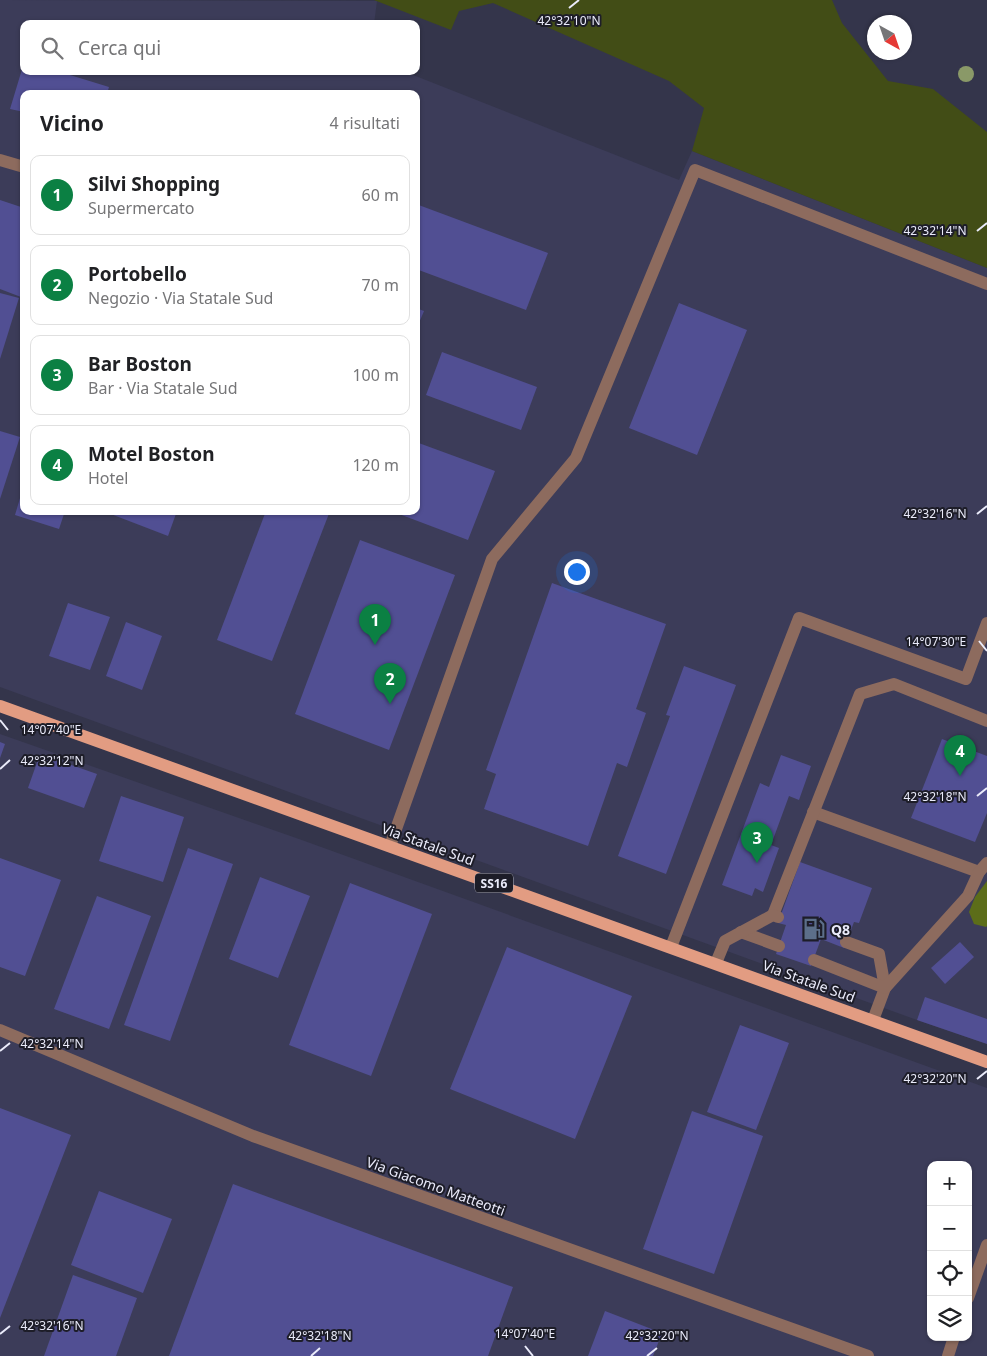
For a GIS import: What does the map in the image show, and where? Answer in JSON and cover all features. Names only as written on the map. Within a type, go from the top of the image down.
[{"type":"main road","name":"Via Statale Sud","points":[[0,706],[987,1062]]},
{"type":"street","points":[[0,160],[20,166]]},
{"type":"street","points":[[390,846],[492,559],[576,458],[695,170],[987,284]]},
{"type":"street","points":[[671,947],[799,618],[966,679],[987,623]]},
{"type":"street","points":[[716,963],[725,941],[776,916],[813,812],[860,694],[894,684],[987,721]]},
{"type":"street","points":[[813,812],[983,868],[968,896],[885,988],[873,1020]]},
{"type":"street","points":[[741,932],[779,946]]},
{"type":"street","points":[[846,942],[879,954],[885,988]]},
{"type":"street","points":[[814,960],[885,988]]},
{"type":"street","name":"Via Giacomo Matteotti","points":[[0,1030],[253,1136],[868,1356]]},
{"type":"street","points":[[969,1296],[987,1245]]},
{"type":"street","points":[[948,1356],[953,1341]]},
{"type":"shaded area","points":[[0,0],[377,1],[375,20],[20,20],[20,75],[413,75],[679,180],[692,151],[987,268],[987,1044],[0,687]]},
{"type":"shaded area","points":[[0,734],[299,839],[987,1088],[987,1356],[0,1356]]},
{"type":"green space","points":[[374,0],[832,0],[842,23],[867,55],[867,60],[871,60],[888,81],[933,89],[987,132],[987,268],[692,151],[704,108],[669,81],[493,3],[459,11],[451,30]]},
{"type":"green space","points":[[987,881],[986,927],[974,924],[969,912],[975,897]]},
{"type":"building","points":[[20,75],[70,75],[109,87],[108,90],[20,90],[20,111],[10,109]]},
{"type":"building","points":[[0,200],[20,207],[20,297],[0,289]]},
{"type":"building","points":[[420,205],[548,253],[526,310],[420,270]]},
{"type":"building","points":[[0,293],[19,298],[0,359]]},
{"type":"building","points":[[679,303],[747,330],[697,455],[629,428]]},
{"type":"building","points":[[420,310],[424,311],[420,320]]},
{"type":"building","points":[[442,352],[537,387],[521,430],[426,395]]},
{"type":"building","points":[[0,431],[20,437],[0,499]]},
{"type":"building","points":[[420,443],[495,471],[468,540],[402,515],[420,515]]},
{"type":"building","points":[[20,498],[20,515],[64,515],[59,529],[15,515]]},
{"type":"building","points":[[113,515],[176,515],[168,536]]},
{"type":"building","points":[[264,515],[328,515],[272,661],[217,640]]},
{"type":"building","points":[[360,540],[455,575],[389,750],[295,714]]},
{"type":"building","points":[[552,583],[666,624],[636,709],[646,713],[627,767],[617,763],[588,846],[484,809],[496,774],[486,770]]},
{"type":"building","points":[[68,603],[110,617],[90,670],[49,656]]},
{"type":"building","points":[[126,622],[162,636],[142,690],[106,676]]},
{"type":"building","points":[[684,666],[736,685],[666,874],[618,856],[670,716],[666,715]]},
{"type":"building","points":[[942,739],[987,756],[987,813],[975,842],[911,818]]},
{"type":"building","points":[[0,742],[5,744],[0,758]]},
{"type":"building","points":[[40,754],[97,774],[84,808],[28,788]]},
{"type":"building","points":[[781,755],[811,766],[799,800],[789,796],[771,845],[779,848],[763,892],[755,888],[752,896],[722,885],[760,783],[769,787]]},
{"type":"building","points":[[121,796],[184,817],[163,882],[99,861]]},
{"type":"building","points":[[188,848],[233,864],[170,1041],[124,1025]]},
{"type":"building","points":[[0,858],[61,880],[25,976],[0,967]]},
{"type":"building","points":[[800,862],[872,888],[859,923],[854,922],[844,948],[821,939],[811,966],[776,954],[786,925],[778,923]]},
{"type":"building","points":[[260,877],[310,896],[278,978],[229,959]]},
{"type":"building","points":[[350,883],[432,914],[371,1076],[289,1045]]},
{"type":"building","points":[[97,896],[151,916],[109,1029],[54,1009]]},
{"type":"building","points":[[960,942],[974,957],[945,984],[931,968]]},
{"type":"building","points":[[507,947],[632,996],[575,1139],[450,1089]]},
{"type":"building","points":[[925,997],[987,1019],[987,1044],[917,1020]]},
{"type":"building","points":[[740,1025],[789,1043],[756,1130],[707,1112]]},
{"type":"building","points":[[0,1108],[71,1135],[0,1318]]},
{"type":"building","points":[[692,1111],[763,1136],[714,1274],[643,1249]]},
{"type":"building","points":[[233,1184],[513,1287],[488,1356],[169,1356]]},
{"type":"building","points":[[99,1191],[172,1219],[143,1293],[71,1265]]},
{"type":"building","points":[[73,1275],[137,1298],[116,1356],[44,1356]]},
{"type":"building","points":[[605,1311],[662,1333],[653,1356],[588,1356]]},
{"type":"place","name":"Silvi Shopping","points":[[375,645]]},
{"type":"place","name":"Portobello","points":[[390,704]]},
{"type":"place","name":"Motel Boston","points":[[960,776]]},
{"type":"place","name":"Bar Boston","points":[[757,863]]},
{"type":"place","name":"Q8","points":[[814,929]]}]
